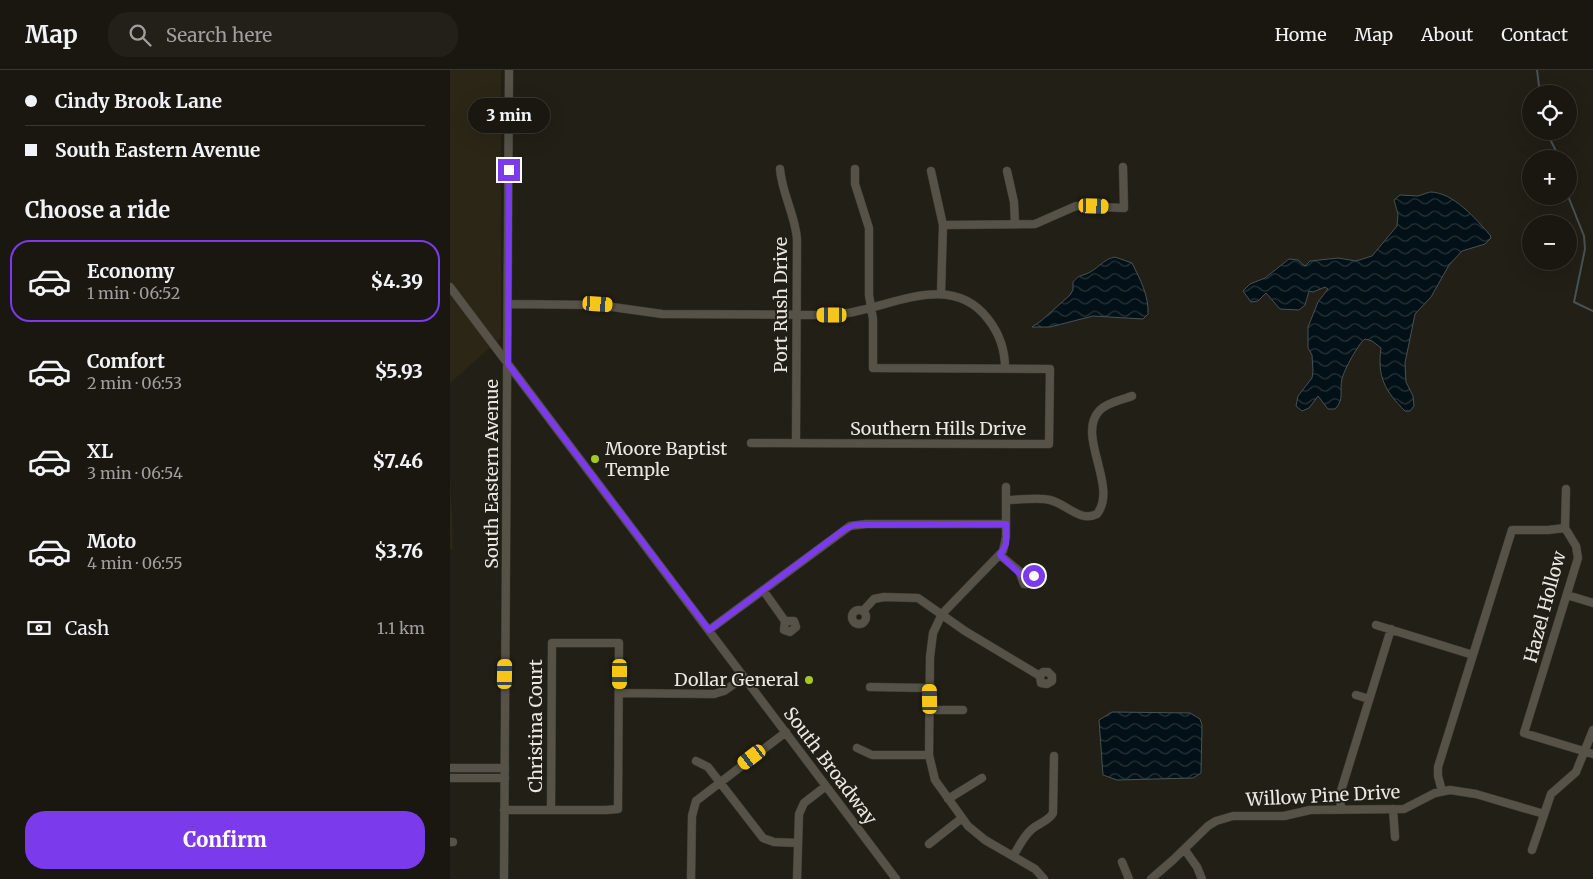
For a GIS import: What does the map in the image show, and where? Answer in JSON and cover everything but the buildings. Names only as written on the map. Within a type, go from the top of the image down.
[{"type":"street","name":"South Eastern Avenue","points":[[504,879],[509,70]]},
{"type":"street","points":[[943,224],[1041,222],[1076,206],[1124,208],[1123,167]]},
{"type":"street","points":[[509,304],[598,304],[662,314],[841,315],[871,308],[926,294],[941,294],[955,296],[972,304],[987,318],[1000,339],[1005,368],[873,368],[871,308],[869,295],[869,228],[855,184],[855,169]]},
{"type":"street","name":"Port Rush Drive","points":[[780,170],[782,185],[796,230],[796,443]]},
{"type":"street","points":[[930,170],[943,224],[941,294]]},
{"type":"street","points":[[1007,171],[1014,202],[1015,224]]},
{"type":"street","name":"South Broadway","points":[[450,288],[896,879]]},
{"type":"street","name":"Southern Hills Drive","points":[[751,443],[1049,444],[1050,369],[1005,368]]},
{"type":"street","points":[[1006,500],[1050,500],[1081,515],[1090,516],[1096,514],[1104,499],[1094,445],[1095,417],[1105,406],[1132,396]]},
{"type":"street","points":[[1006,487],[1006,544],[1000,555],[942,614],[932,633],[930,644],[929,755],[936,780],[948,800],[976,834],[1039,872],[1044,879]]},
{"type":"street","name":"Hazel Hollow","points":[[1566,489],[1565,528],[1576,546],[1578,558],[1524,733],[1584,752]]},
{"type":"street","points":[[709,630],[845,529],[854,525],[1006,524]]},
{"type":"street","points":[[1442,792],[1438,767],[1512,530],[1565,528]]},
{"type":"street","points":[[1000,555],[1021,575]]},
{"type":"street","points":[[763,590],[785,621]]},
{"type":"street","points":[[1566,595],[1593,603]]},
{"type":"street","points":[[863,611],[874,599],[912,596],[942,614],[965,631],[1040,676]]},
{"type":"street","points":[[1376,625],[1473,655]]},
{"type":"street","points":[[1341,810],[1340,794],[1391,629]]},
{"type":"street","name":"Christina Court","points":[[551,810],[552,643],[619,643],[619,693]]},
{"type":"street","points":[[504,810],[618,809],[619,693],[714,694],[724,691],[744,677]]},
{"type":"street","points":[[870,687],[929,688]]},
{"type":"street","points":[[1356,695],[1369,699]]},
{"type":"street","points":[[930,710],[963,710]]},
{"type":"street","points":[[1532,850],[1551,794],[1576,772],[1593,730]]},
{"type":"street","points":[[691,879],[694,805],[699,797],[786,732]]},
{"type":"street","points":[[857,748],[872,755],[929,755]]},
{"type":"street","points":[[1584,752],[1593,754]]},
{"type":"street","points":[[1014,856],[1026,835],[1047,820],[1053,813],[1054,756]]},
{"type":"street","points":[[696,761],[708,767],[764,838],[774,842],[797,843]]},
{"type":"street","points":[[450,768],[505,768]]},
{"type":"street","points":[[450,778],[505,778]]},
{"type":"street","points":[[948,800],[982,778]]},
{"type":"street","points":[[797,879],[797,843],[801,808],[809,798],[826,786]]},
{"type":"street","name":"Willow Pine Drive","points":[[1151,879],[1185,850],[1208,826],[1216,820],[1233,816],[1284,816],[1310,810],[1404,809],[1442,792],[1462,791],[1544,814]]},
{"type":"street","points":[[1393,809],[1395,837]]},
{"type":"street","points":[[929,844],[962,818]]},
{"type":"street","points":[[1185,850],[1197,867],[1202,879]]},
{"type":"street","points":[[1122,862],[1129,879]]},
{"type":"shaded area","points":[[450,70],[501,70],[501,338],[450,383]]},
{"type":"shaded area","points":[[450,472],[452,517],[453,549],[450,549]]},
{"type":"water","points":[[1430,192],[1439,193],[1455,201],[1478,222],[1491,238],[1485,244],[1462,251],[1449,265],[1431,297],[1415,314],[1405,363],[1406,382],[1413,396],[1414,406],[1410,411],[1405,411],[1392,397],[1384,383],[1380,367],[1381,348],[1372,341],[1365,339],[1355,351],[1345,370],[1341,383],[1340,402],[1335,409],[1328,409],[1318,396],[1309,408],[1302,411],[1296,406],[1298,396],[1312,378],[1313,371],[1312,355],[1308,348],[1308,327],[1318,302],[1328,289],[1325,287],[1313,292],[1309,291],[1305,305],[1299,310],[1280,309],[1266,293],[1258,301],[1251,302],[1243,291],[1250,284],[1265,278],[1289,259],[1298,260],[1305,266],[1310,261],[1338,258],[1356,261],[1372,256],[1397,226],[1398,214],[1394,200],[1400,195],[1418,196]]},
{"type":"water","points":[[1115,257],[1132,263],[1141,281],[1148,307],[1148,314],[1143,319],[1093,316],[1050,327],[1032,327],[1070,295],[1076,278]]},
{"type":"water","points":[[1112,712],[1190,713],[1200,719],[1202,725],[1201,773],[1193,778],[1117,780],[1103,775],[1099,720]]},
{"type":"waterway","points":[[1537,70],[1539,85]]},
{"type":"waterway","points":[[1550,140],[1556,150]]},
{"type":"waterway","points":[[1572,205],[1584,236],[1585,249],[1574,302],[1593,311]]},
{"type":"place","name":"Moore Baptist Temple","points":[[595,459]]},
{"type":"place","name":"Dollar General","points":[[809,680]]},
{"type":"route","points":[[509,170],[508,364],[709,630],[845,529],[854,525],[1006,524],[1006,544],[1000,555],[1021,575],[1028,571],[1034,576]]}]
